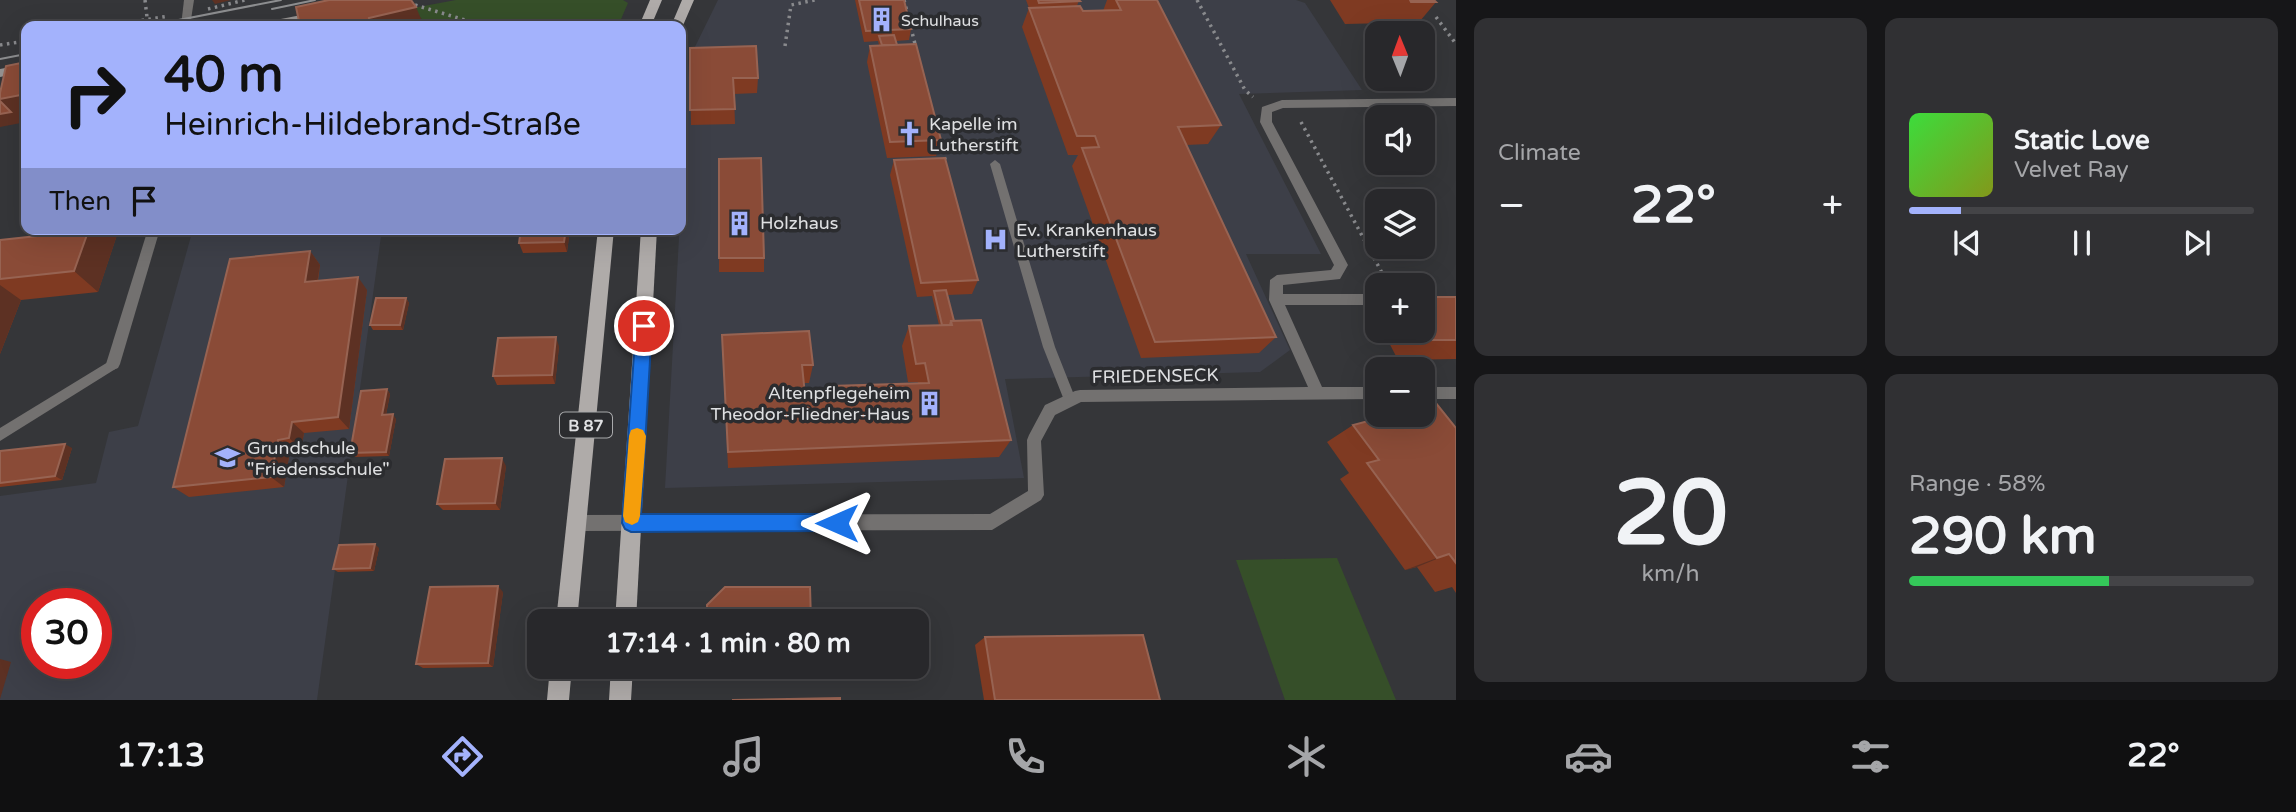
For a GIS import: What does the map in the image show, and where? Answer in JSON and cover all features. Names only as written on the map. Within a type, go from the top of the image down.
[{"type":"main road","points":[[647,21],[656,0]]},
{"type":"main road","points":[[680,21],[688,0]]},
{"type":"main road","name":"B 87","points":[[567,609],[605,235]]},
{"type":"main road","name":"B 87","points":[[626,609],[649,235]]},
{"type":"main road","points":[[558,700],[560,679]]},
{"type":"main road","points":[[620,700],[621,679]]},
{"type":"street","points":[[287,21],[324,14]]},
{"type":"street","points":[[0,73],[21,69]]},
{"type":"street","points":[[1318,394],[1276,300],[1277,280],[1335,275],[1341,265],[1266,122],[1266,110],[1282,104],[1456,102]]},
{"type":"street","points":[[113,363],[152,235]]},
{"type":"street","points":[[1276,300],[1365,299]]},
{"type":"street","name":"FRIEDENSECK","points":[[576,523],[992,522],[1036,495],[1034,440],[1050,410],[1080,396],[1365,393]]},
{"type":"street","points":[[1435,393],[1456,393]]},
{"type":"lane","points":[[187,21],[189,0]]},
{"type":"lane","points":[[995,164],[1049,347],[1070,400]]},
{"type":"lane","points":[[0,435],[113,363]]},
{"type":"path","points":[[145,0],[147,21]]},
{"type":"path","points":[[785,46],[791,5],[815,0]]},
{"type":"path","points":[[904,0],[918,54]]},
{"type":"path","points":[[1197,0],[1245,90],[1266,110],[1298,116],[1383,273]]},
{"type":"path","points":[[415,5],[468,21]]},
{"type":"path","points":[[1436,17],[1456,44]]},
{"type":"path","points":[[0,45],[21,42]]},
{"type":"path","points":[[938,134],[949,174]]},
{"type":"shaded area","name":"Ev. Krankenhaus Lutherstift","points":[[718,0],[1296,0],[1305,3],[1362,90],[1239,94],[1321,254],[1246,254],[1290,350],[1260,372],[1005,379],[1024,478],[665,488],[679,235],[686,235],[689,59]]},
{"type":"shaded area","name":"Grundschule \"Friedensschule\"","points":[[191,235],[381,235],[317,700],[0,700],[0,496],[96,483],[109,432],[138,426]]},
{"type":"green space","points":[[456,0],[623,0],[628,3],[620,21],[423,21],[413,8]]},
{"type":"green space","points":[[1337,558],[1396,700],[1285,700],[1236,560]]},
{"type":"building","points":[[329,0],[411,0],[416,7],[369,18],[370,21],[299,21],[296,7]]},
{"type":"building","name":"Schulhaus","points":[[859,0],[904,0],[911,29],[866,31]]},
{"type":"building","points":[[1038,0],[1079,0],[1080,1],[1039,3]]},
{"type":"building","points":[[1116,0],[1157,0],[1221,125],[1178,127],[1276,337],[1155,342],[1082,148],[1099,147],[1095,136],[1077,136],[1029,8],[1080,6],[1083,11],[1121,10]]},
{"type":"building","points":[[1410,0],[1434,0],[1436,2],[1411,2]]},
{"type":"building","points":[[894,35],[897,45],[882,45],[879,36]]},
{"type":"building","points":[[916,44],[941,140],[890,142],[870,46]]},
{"type":"building","points":[[756,46],[758,78],[733,78],[735,109],[690,110],[690,48]]},
{"type":"building","points":[[21,63],[21,95],[0,99],[0,93],[6,66]]},
{"type":"building","points":[[0,101],[11,112],[0,114]]},
{"type":"building","name":"Holzhaus","points":[[761,158],[764,258],[719,258],[719,159]]},
{"type":"building","points":[[945,158],[978,280],[921,283],[894,160]]},
{"type":"building","points":[[87,235],[74,271],[0,279],[0,240]]},
{"type":"building","points":[[520,235],[565,235],[564,242],[519,243]]},
{"type":"building","points":[[310,251],[305,282],[358,277],[338,417],[292,422],[289,438],[278,440],[271,477],[173,487],[230,259]]},
{"type":"building","points":[[946,290],[954,321],[951,321],[950,325],[942,325],[934,291]]},
{"type":"building","points":[[1435,297],[1456,297],[1456,340],[1435,340]]},
{"type":"building","points":[[376,298],[406,298],[400,325],[370,325]]},
{"type":"building","name":"Altenpflegeheim Theodor-Fliedner-Haus","points":[[981,320],[1011,440],[728,452],[722,335],[809,331],[813,365],[802,365],[805,395],[833,393],[831,386],[929,383],[925,363],[916,364],[909,326],[952,325],[951,321]]},
{"type":"building","points":[[556,337],[552,375],[493,376],[498,338]]},
{"type":"building","points":[[387,389],[382,415],[393,414],[386,452],[350,453],[361,391]]},
{"type":"building","points":[[1435,402],[1456,428],[1456,563],[1449,554],[1437,558],[1367,463],[1379,460],[1353,425],[1365,422],[1365,427],[1435,427]]},
{"type":"building","points":[[65,444],[55,476],[0,483],[0,451]]},
{"type":"building","points":[[502,458],[495,503],[437,504],[445,459]]},
{"type":"building","points":[[375,544],[370,568],[333,569],[339,545]]},
{"type":"building","points":[[498,586],[488,663],[416,664],[430,587]]},
{"type":"building","points":[[725,587],[810,587],[811,609],[707,609],[707,605]]},
{"type":"building","points":[[1143,635],[1160,700],[995,700],[985,637]]},
{"type":"building","points":[[840,698],[840,700],[732,700]]},
{"type":"tram line","points":[[174,21],[281,0]]},
{"type":"tram line","points":[[272,9],[315,0]]},
{"type":"tram line","points":[[0,59],[21,55]]},
{"type":"slow traffic","points":[[632,516],[637,436]]},
{"type":"place","name":"Schulhaus","points":[[881,20]]},
{"type":"place","name":"Kapelle im Lutherstift","points":[[909,134]]},
{"type":"place","name":"Holzhaus","points":[[740,223]]},
{"type":"place","name":"Ev. Krankenhaus Lutherstift","points":[[996,240]]},
{"type":"place","name":"Altenpflegeheim Theodor-Fliedner-Haus","points":[[930,403]]},
{"type":"place","name":"Grundschule \"Friedensschule\"","points":[[227,458]]},
{"type":"route","points":[[644,326],[631,523],[837,523]]}]
